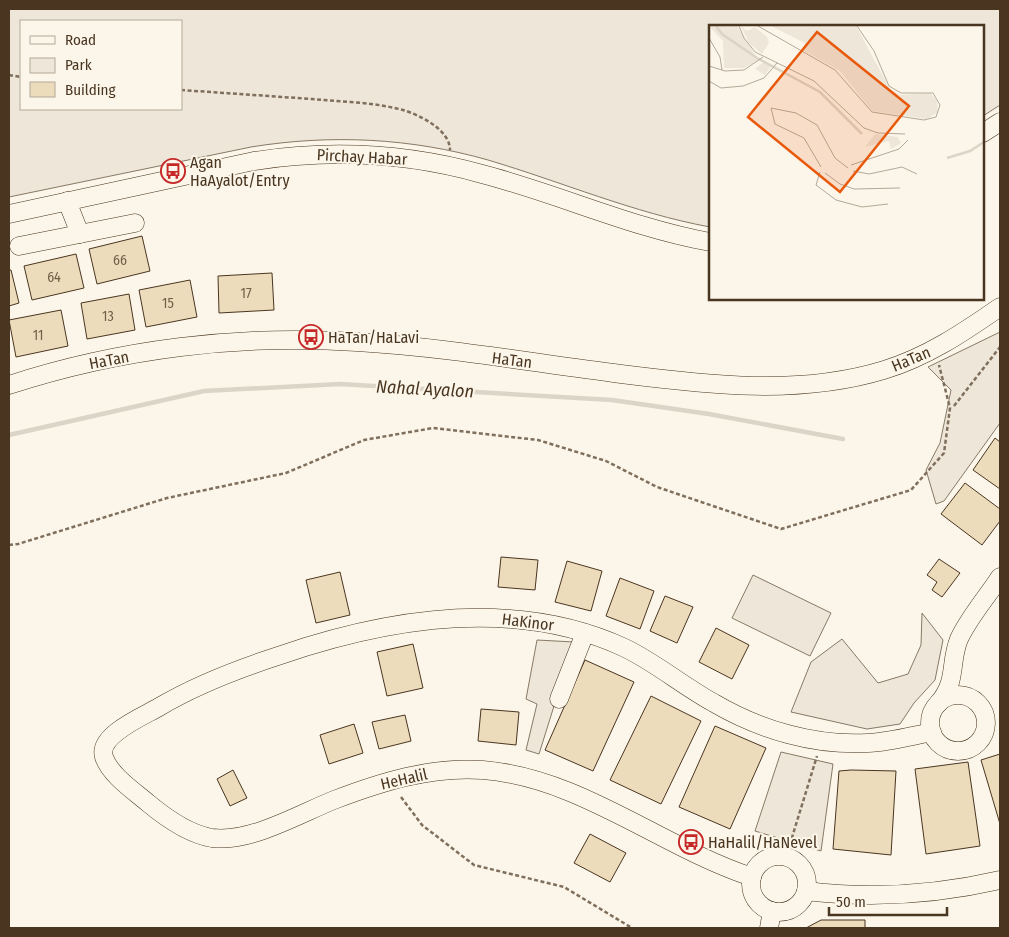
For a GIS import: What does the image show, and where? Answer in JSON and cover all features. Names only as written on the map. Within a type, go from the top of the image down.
[{"type":"street","points":[[984,132],[1000,122]]},
{"type":"street","name":"Pirchay Habar","points":[[9,214],[201,172],[290,155],[386,155],[484,174],[641,225],[682,237],[709,242]]},
{"type":"street","points":[[67,201],[80,234]]},
{"type":"street","points":[[19,246],[135,223]]},
{"type":"street","name":"HaTan","points":[[9,384],[50,372],[124,356],[242,342],[357,342],[678,381],[768,386],[827,382],[886,370],[934,349],[1000,307]]},
{"type":"street","points":[[958,641],[961,668],[977,702],[993,728],[976,744],[960,751],[943,746],[932,732],[930,720],[952,679],[958,641],[968,623],[1000,577]]},
{"type":"street","name":"HaKinor","points":[[118,732],[168,701],[248,666],[294,650],[376,628],[417,622],[498,618],[535,621],[566,627],[627,649],[709,700],[741,717],[778,731],[821,741],[873,743],[932,732]]},
{"type":"street","points":[[559,699],[585,633]]},
{"type":"street","points":[[937,704],[944,698],[957,695],[966,696],[977,702]]},
{"type":"street","name":"HeHalil","points":[[118,732],[108,738],[103,748],[103,755],[112,769],[133,790],[175,822],[195,833],[212,838],[254,833],[362,790],[408,777],[445,770],[482,770],[515,774],[552,785],[588,800],[714,863],[752,877]]},
{"type":"street","points":[[773,857],[786,857],[798,863],[803,870],[806,878],[806,891],[800,902],[793,908],[770,920],[755,898],[751,886],[752,877],[758,866],[765,860],[773,857]]},
{"type":"street","points":[[806,891],[875,896],[917,894],[965,888],[1000,880]]},
{"type":"path","points":[[182,90],[363,103],[404,111],[423,118],[439,129],[450,143],[450,166]]},
{"type":"path","points":[[954,406],[1000,347]]},
{"type":"path","points":[[9,545],[18,544],[167,498],[286,473],[364,440],[432,428],[538,440],[606,461],[657,487],[781,529],[911,490],[944,453],[950,408],[934,349]]},
{"type":"path","points":[[786,857],[821,741]]},
{"type":"path","points":[[401,797],[422,825],[474,865],[564,887],[632,928]]},
{"type":"green space","points":[[9,9],[1000,9],[1000,105],[984,115],[984,25],[709,25],[709,227],[654,214],[488,160],[430,147],[371,140],[311,140],[251,147],[9,197]]},
{"type":"green space","points":[[1000,332],[1000,423],[944,501],[936,504],[926,470],[940,443],[951,390],[928,367]]},
{"type":"green space","points":[[753,575],[831,613],[810,656],[732,618]]},
{"type":"green space","points":[[922,613],[943,640],[935,680],[914,703],[900,724],[867,729],[791,712],[811,662],[842,639],[878,683],[908,674],[921,645]]},
{"type":"green space","points":[[537,640],[574,642],[539,754],[526,750],[537,704],[526,699]]},
{"type":"green space","points":[[781,752],[833,764],[821,851],[755,831]]},
{"type":"building","points":[[142,236],[150,271],[97,284],[89,249]]},
{"type":"building","points":[[76,254],[84,288],[32,300],[24,266]]},
{"type":"building","points":[[9,270],[11,270],[19,303],[9,306]]},
{"type":"building","points":[[272,273],[274,310],[219,313],[218,276]]},
{"type":"building","points":[[190,280],[197,317],[146,327],[139,290]]},
{"type":"building","points":[[129,294],[135,330],[87,339],[81,303]]},
{"type":"building","points":[[61,310],[68,346],[16,357],[9,320]]},
{"type":"building","points":[[995,438],[1000,442],[1000,489],[973,470]]},
{"type":"building","points":[[965,483],[1000,509],[1000,521],[982,545],[941,514]]},
{"type":"building","points":[[501,557],[538,560],[535,590],[498,587]]},
{"type":"building","points":[[939,559],[960,573],[942,597],[932,590],[937,582],[927,575]]},
{"type":"building","points":[[567,561],[602,571],[591,611],[555,602]]},
{"type":"building","points":[[340,572],[350,615],[316,623],[306,580]]},
{"type":"building","points":[[620,578],[654,591],[640,629],[606,616]]},
{"type":"building","points":[[665,596],[693,607],[677,643],[650,631]]},
{"type":"building","points":[[716,628],[749,645],[732,679],[699,662]]},
{"type":"building","points":[[413,644],[423,688],[387,696],[377,652]]},
{"type":"building","points":[[585,660],[634,682],[593,771],[545,750]]},
{"type":"building","points":[[651,696],[701,721],[661,804],[610,780]]},
{"type":"building","points":[[481,709],[519,712],[516,745],[478,741]]},
{"type":"building","points":[[405,715],[411,741],[379,749],[372,722]]},
{"type":"building","points":[[354,724],[363,753],[329,764],[320,735]]},
{"type":"building","points":[[715,726],[766,748],[730,829],[679,807]]},
{"type":"building","points":[[1000,754],[1000,824],[981,760]]},
{"type":"building","points":[[968,762],[980,846],[926,854],[915,769]]},
{"type":"building","points":[[233,770],[247,798],[230,806],[217,779]]},
{"type":"building","points":[[839,771],[896,771],[891,855],[833,849]]},
{"type":"building","points":[[590,834],[626,853],[610,882],[574,863]]},
{"type":"building","points":[[821,920],[865,920],[865,928],[806,928]]},
{"type":"waterway","name":"Nahal Ayalon","points":[[9,435],[204,391],[340,384],[612,400],[709,414],[843,439]]},
{"type":"place","name":"Agan HaAyalot/Entry","points":[[173,171]]},
{"type":"place","name":"HaTan/HaLavi","points":[[311,337]]},
{"type":"place","name":"HaHalil/HaNevel","points":[[691,842]]}]
